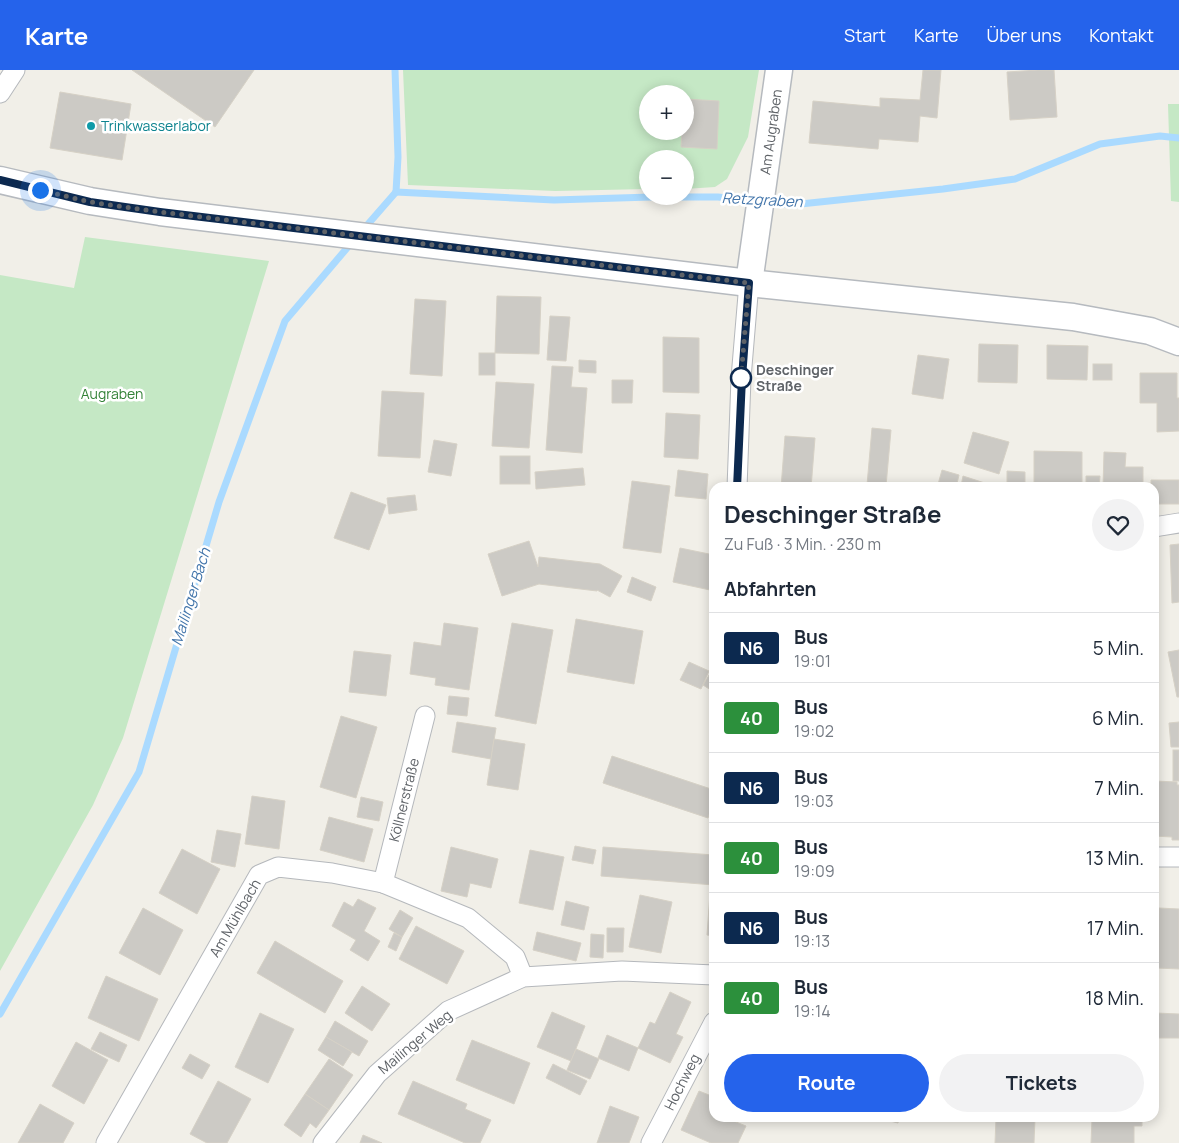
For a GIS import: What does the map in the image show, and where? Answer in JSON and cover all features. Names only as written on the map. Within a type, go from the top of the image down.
[{"type":"street","points":[[0,92],[14,70]]},
{"type":"street","name":"Am Augraben","points":[[749,283],[779,70]]},
{"type":"street","points":[[0,180],[90,202],[160,212],[749,283],[1073,317],[1150,332],[1179,342]]},
{"type":"street","points":[[737,482],[749,283]]},
{"type":"street","points":[[1159,526],[1179,523]]},
{"type":"street","name":"Köllnerstraße","points":[[383,883],[425,716]]},
{"type":"street","points":[[1159,856],[1179,857]]},
{"type":"street","name":"Am Mühlbach","points":[[106,1143],[259,875],[278,867],[332,873],[383,883],[468,918],[515,957],[523,977]]},
{"type":"street","name":"Mailinger Weg","points":[[323,1143],[377,1074],[448,1011],[523,977],[622,970],[709,975]]},
{"type":"street","name":"Hochweg","points":[[651,1143],[709,1032]]},
{"type":"green space","points":[[403,70],[759,70],[748,137],[727,179],[715,187],[694,188],[694,150],[639,150],[639,189],[555,191],[408,185]]},
{"type":"green space","points":[[1168,104],[1179,104],[1179,202],[1171,201]]},
{"type":"green space","name":"Augraben","points":[[85,237],[269,261],[123,738],[93,805],[0,971],[0,275],[74,288]]},
{"type":"building","points":[[132,70],[254,70],[215,127]]},
{"type":"building","points":[[923,70],[941,70],[937,118],[920,116],[918,142],[879,139],[878,149],[809,143],[813,101],[880,107],[880,98],[920,100]]},
{"type":"building","points":[[1054,70],[1057,117],[1010,120],[1007,72]]},
{"type":"building","name":"Trinkwasserlabor","points":[[60,92],[131,104],[122,160],[50,148]]},
{"type":"building","points":[[694,100],[719,101],[717,149],[681,147],[681,140],[694,140]]},
{"type":"building","points":[[497,296],[541,297],[539,354],[495,353]]},
{"type":"building","points":[[415,299],[446,301],[442,376],[410,374]]},
{"type":"building","points":[[550,316],[570,317],[566,361],[547,360]]},
{"type":"building","points":[[663,337],[699,338],[699,393],[663,392]]},
{"type":"building","points":[[979,344],[1018,345],[1017,383],[978,382]]},
{"type":"building","points":[[1047,345],[1088,346],[1087,380],[1047,379]]},
{"type":"building","points":[[479,353],[495,353],[495,375],[479,375]]},
{"type":"building","points":[[918,355],[949,359],[943,399],[912,394]]},
{"type":"building","points":[[579,360],[596,361],[596,373],[579,372]]},
{"type":"building","points":[[1093,364],[1112,364],[1112,380],[1093,380]]},
{"type":"building","points":[[552,366],[573,367],[571,387],[587,388],[582,453],[546,450]]},
{"type":"building","points":[[1140,373],[1177,373],[1179,431],[1157,432],[1157,403],[1140,403]]},
{"type":"building","points":[[612,380],[633,380],[632,403],[612,403]]},
{"type":"building","points":[[496,382],[534,384],[529,448],[492,446]]},
{"type":"building","points":[[382,391],[424,393],[420,458],[378,456]]},
{"type":"building","points":[[666,413],[700,415],[698,459],[664,457]]},
{"type":"building","points":[[872,428],[891,430],[886,482],[867,482]]},
{"type":"building","points":[[973,432],[1009,442],[999,474],[964,463]]},
{"type":"building","points":[[785,436],[815,438],[811,482],[781,482]]},
{"type":"building","points":[[434,440],[457,444],[451,476],[428,472]]},
{"type":"building","points":[[1034,451],[1082,452],[1082,482],[1034,482]]},
{"type":"building","points":[[1104,452],[1126,453],[1125,467],[1143,467],[1143,482],[1103,482]]},
{"type":"building","points":[[500,456],[530,456],[530,484],[500,484]]},
{"type":"building","points":[[583,468],[585,485],[536,489],[535,472]]},
{"type":"building","points":[[678,470],[708,474],[706,499],[675,496]]},
{"type":"building","points":[[942,470],[959,475],[957,482],[939,482]]},
{"type":"building","points":[[1007,471],[1025,472],[1025,482],[1007,482]]},
{"type":"building","points":[[963,476],[982,482],[962,482]]},
{"type":"building","points":[[1086,476],[1100,476],[1100,482],[1086,482]]},
{"type":"building","points":[[1151,480],[1179,480],[1179,504],[1159,504],[1159,482],[1151,482]]},
{"type":"building","points":[[632,481],[670,486],[661,553],[623,548]]},
{"type":"building","points":[[351,492],[386,505],[369,550],[334,538]]},
{"type":"building","points":[[415,495],[417,510],[389,514],[387,498]]},
{"type":"building","points":[[529,541],[538,567],[539,557],[600,564],[622,576],[610,597],[597,590],[539,584],[502,596],[488,554]]},
{"type":"building","points":[[1179,544],[1179,602],[1172,603],[1170,545]]},
{"type":"building","points":[[680,548],[709,554],[709,590],[673,582]]},
{"type":"building","points":[[632,577],[656,587],[651,601],[627,592]]},
{"type":"building","points":[[576,619],[643,631],[634,684],[567,672]]},
{"type":"building","points":[[444,623],[478,628],[469,690],[435,685],[436,678],[410,674],[414,642],[441,646]]},
{"type":"building","points":[[512,623],[553,630],[536,724],[495,716]]},
{"type":"building","points":[[1179,650],[1179,697],[1177,697],[1168,652]]},
{"type":"building","points":[[354,651],[391,655],[386,696],[349,692]]},
{"type":"building","points":[[689,662],[709,671],[701,689],[680,680]]},
{"type":"building","points":[[709,675],[709,689],[703,685]]},
{"type":"building","points":[[449,696],[469,698],[467,716],[447,714]]},
{"type":"building","points":[[341,716],[377,727],[356,798],[320,787]]},
{"type":"building","points":[[457,722],[496,728],[491,759],[452,752]]},
{"type":"building","points":[[1179,722],[1179,747],[1171,747],[1169,723]]},
{"type":"building","points":[[494,739],[525,744],[518,790],[487,785]]},
{"type":"building","points":[[1173,750],[1179,750],[1179,781],[1173,781]]},
{"type":"building","points":[[612,756],[709,788],[709,815],[708,818],[603,783]]},
{"type":"building","points":[[1159,781],[1177,782],[1177,785],[1179,785],[1179,840],[1172,840],[1172,837],[1159,836]]},
{"type":"building","points":[[252,796],[285,801],[279,849],[245,844]]},
{"type":"building","points":[[361,797],[383,802],[379,821],[357,817]]},
{"type":"building","points":[[329,817],[373,829],[364,862],[320,850]]},
{"type":"building","points":[[217,830],[241,834],[235,867],[211,862]]},
{"type":"building","points":[[575,846],[596,850],[593,864],[572,860]]},
{"type":"building","points":[[451,847],[498,859],[491,888],[470,883],[467,897],[441,891]]},
{"type":"building","points":[[603,847],[709,855],[709,885],[601,876]]},
{"type":"building","points":[[182,849],[220,869],[197,914],[159,893]]},
{"type":"building","points":[[530,850],[564,857],[553,910],[519,903]]},
{"type":"building","points":[[640,895],[672,902],[661,953],[629,947]]},
{"type":"building","points":[[358,899],[376,908],[364,931],[380,941],[368,961],[350,950],[356,940],[332,926],[344,902],[353,907]]},
{"type":"building","points":[[566,901],[589,907],[584,930],[561,925]]},
{"type":"building","points":[[709,907],[709,935],[707,935]]},
{"type":"building","points":[[143,908],[183,930],[160,975],[119,953]]},
{"type":"building","points":[[1159,908],[1179,909],[1179,969],[1159,968]]},
{"type":"building","points":[[400,910],[413,918],[402,937],[389,929]]},
{"type":"building","points":[[416,926],[464,951],[447,984],[399,959]]},
{"type":"building","points":[[607,928],[624,928],[623,952],[607,952]]},
{"type":"building","points":[[537,932],[581,943],[576,961],[533,950]]},
{"type":"building","points":[[394,933],[402,937],[396,951],[388,947]]},
{"type":"building","points":[[591,934],[604,935],[603,958],[590,957]]},
{"type":"building","points":[[275,941],[343,981],[325,1013],[257,973]]},
{"type":"building","points":[[106,976],[158,999],[139,1041],[88,1018]]},
{"type":"building","points":[[362,986],[390,1004],[372,1031],[345,1013]]},
{"type":"building","points":[[670,992],[691,1002],[676,1034],[683,1037],[670,1063],[638,1048],[650,1022],[655,1024]]},
{"type":"building","points":[[552,1012],[585,1026],[571,1061],[537,1047]]},
{"type":"building","points":[[260,1013],[294,1029],[268,1083],[235,1067]]},
{"type":"building","points":[[1159,1013],[1179,1014],[1179,1038],[1159,1038]]},
{"type":"building","points":[[335,1021],[368,1041],[359,1056],[326,1037]]},
{"type":"building","points":[[100,1032],[127,1045],[119,1062],[91,1049]]},
{"type":"building","points":[[607,1035],[638,1048],[629,1071],[598,1058]]},
{"type":"building","points":[[326,1037],[352,1052],[343,1066],[318,1050]]},
{"type":"building","points":[[472,1040],[530,1063],[514,1104],[456,1080]]},
{"type":"building","points":[[76,1042],[108,1060],[84,1104],[52,1086]]},
{"type":"building","points":[[576,1049],[599,1059],[590,1079],[567,1070]]},
{"type":"building","points":[[190,1054],[210,1065],[202,1079],[182,1068]]},
{"type":"building","points":[[329,1059],[353,1075],[329,1110],[305,1094]]},
{"type":"building","points":[[553,1064],[587,1081],[580,1095],[546,1078]]},
{"type":"building","points":[[218,1081],[251,1099],[227,1143],[207,1143],[190,1134]]},
{"type":"building","points":[[413,1081],[467,1104],[465,1109],[491,1120],[480,1143],[465,1143],[398,1114]]},
{"type":"building","points":[[699,1091],[709,1095],[709,1122],[736,1122],[746,1126],[738,1143],[711,1143],[681,1130]]},
{"type":"building","points":[[305,1094],[329,1110],[316,1128],[310,1123],[301,1137],[284,1125]]},
{"type":"building","points":[[40,1104],[74,1123],[63,1143],[18,1143]]},
{"type":"building","points":[[610,1106],[639,1117],[629,1143],[597,1143]]},
{"type":"building","points":[[996,1122],[1035,1122],[1034,1143],[995,1143]]},
{"type":"building","points":[[1092,1122],[1142,1122],[1142,1126],[1134,1126],[1134,1143],[1091,1143]]},
{"type":"building","points":[[363,1135],[382,1143],[360,1143]]},
{"type":"waterway","name":"Augraben","points":[[395,70],[398,157],[396,192]]},
{"type":"waterway","name":"Retzgraben","points":[[765,202],[791,205],[943,189],[1015,179],[1100,144],[1160,136],[1179,138]]},
{"type":"waterway","name":"Retzgraben","points":[[396,192],[554,200],[718,197],[755,201]]},
{"type":"waterway","name":"Mailinger Bach","points":[[362,231],[396,192]]},
{"type":"waterway","name":"Mailinger Bach","points":[[0,1014],[139,772],[219,502],[285,321],[353,241]]},
{"type":"bus line","name":"N6","points":[[0,180],[90,202],[160,212],[749,283],[737,482]]},
{"type":"place","name":"Trinkwasserlabor","points":[[91,126]]},
{"type":"place","name":"Deschinger Straße","points":[[741,378]]},
{"type":"route","points":[[40,190],[90,202],[160,212],[749,283],[741,378]]}]
